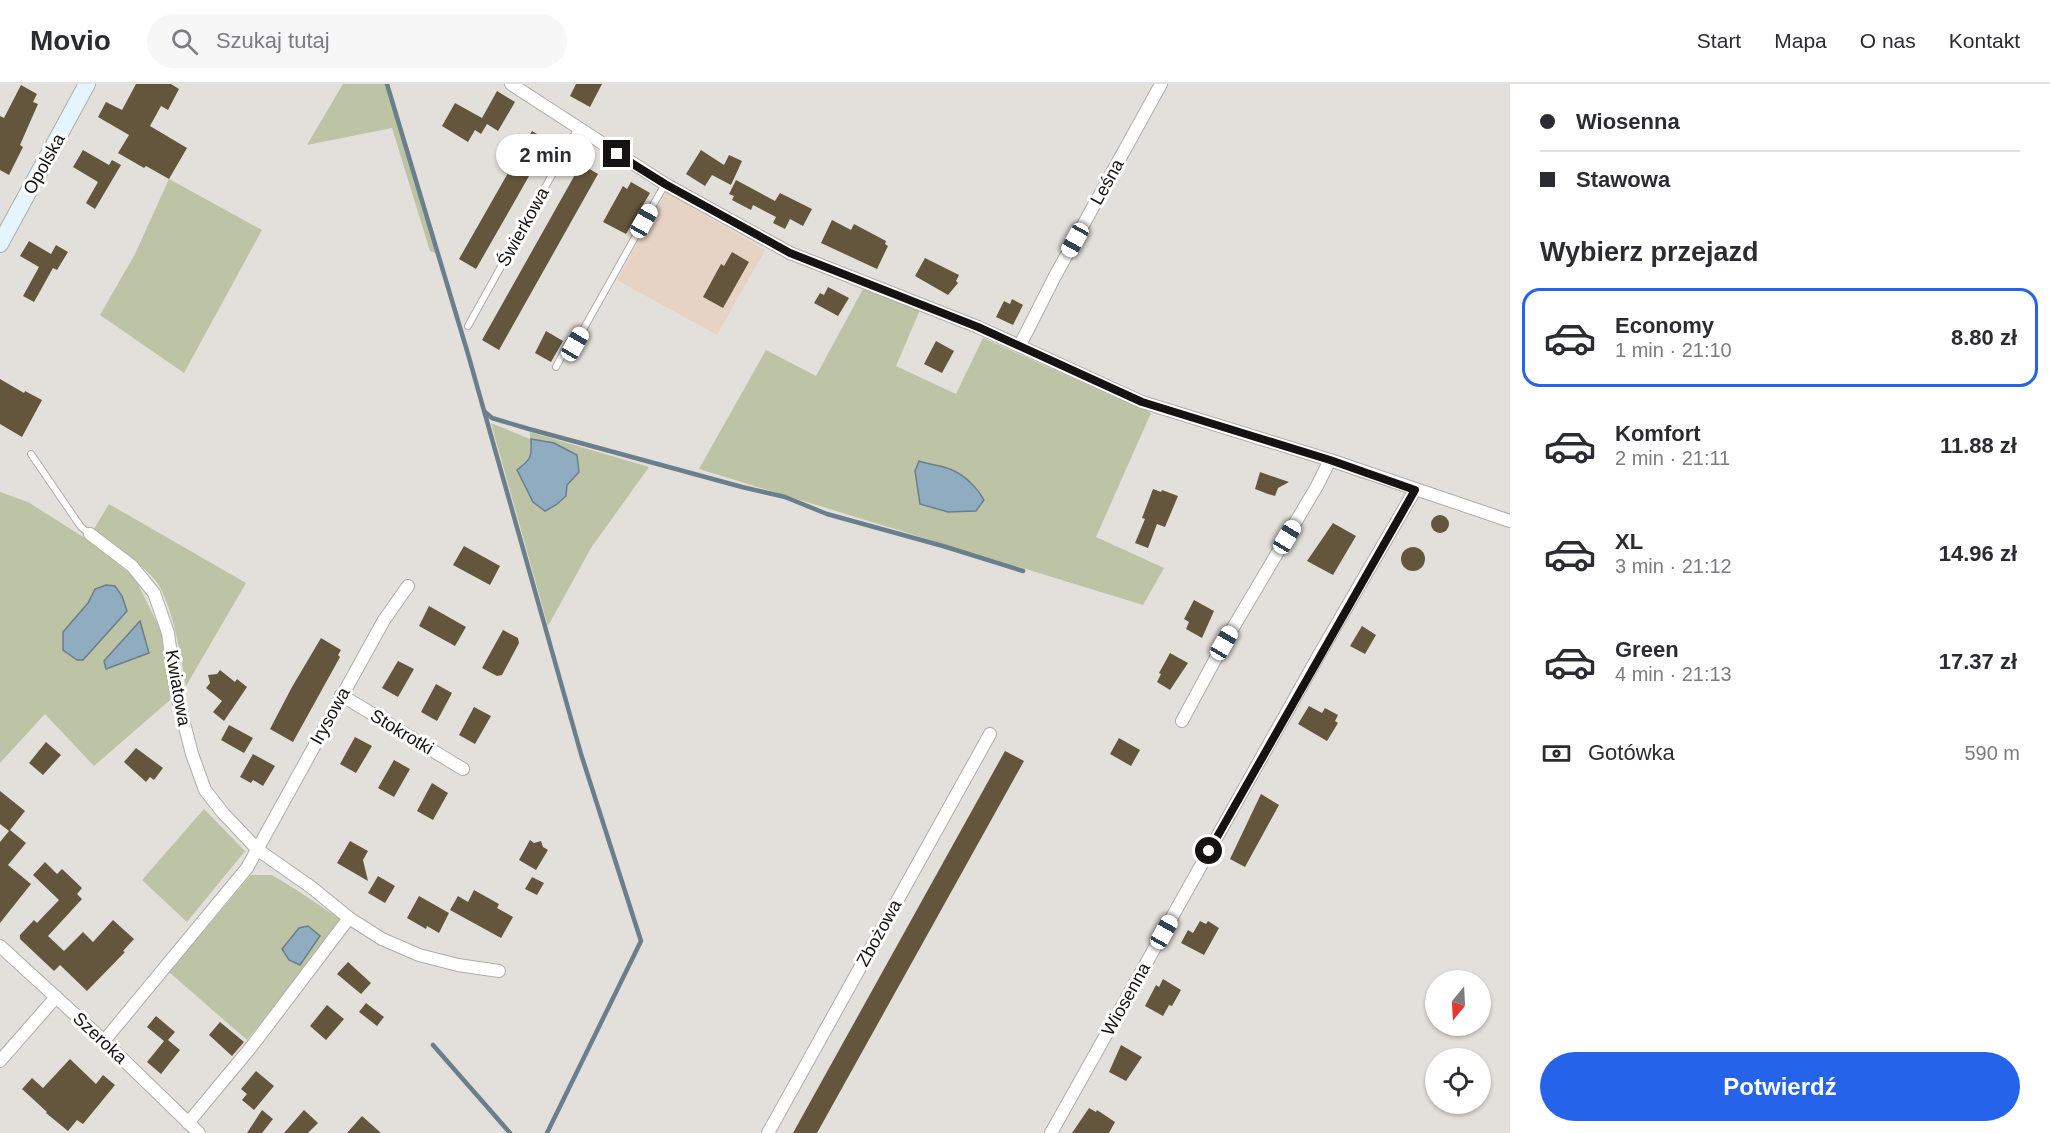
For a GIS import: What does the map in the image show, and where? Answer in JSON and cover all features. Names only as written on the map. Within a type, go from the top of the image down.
[{"type":"main road","name":"Opolska","points":[[0,244],[87,84]]},
{"type":"street","points":[[511,84],[665,184],[790,253],[978,327],[1142,402],[1330,460],[1510,521]]},
{"type":"street","name":"Leśna","points":[[1020,345],[1055,276],[1161,84]]},
{"type":"street","points":[[1182,721],[1224,643],[1330,460]]},
{"type":"street","name":"Wiosenna","points":[[1051,1133],[1319,655],[1415,490]]},
{"type":"street","name":"Kwiatowa","points":[[90,534],[132,566],[154,593],[168,633],[182,718],[192,754],[206,790],[223,813],[258,850],[311,887],[349,918],[382,939],[419,955],[458,965],[498,971]]},
{"type":"street","name":"Irysowa","points":[[258,850],[341,695],[384,620],[408,586]]},
{"type":"street","name":"Stokrotki","points":[[341,695],[463,769]]},
{"type":"street","name":"Zbożowa","points":[[768,1133],[990,734]]},
{"type":"street","points":[[104,1041],[247,868],[258,850]]},
{"type":"street","points":[[188,1123],[252,1046],[349,918]]},
{"type":"street","name":"Szeroka","points":[[0,946],[104,1041],[198,1133]]},
{"type":"street","points":[[0,1061],[56,997]]},
{"type":"lane","name":"Świerkowa","points":[[468,326],[578,128]]},
{"type":"lane","points":[[555,367],[568,342],[575,344],[665,184]]},
{"type":"lane","points":[[31,454],[81,527],[90,534]]},
{"type":"shaded area","points":[[666,192],[765,250],[717,335],[617,280]]},
{"type":"green space","points":[[343,84],[386,84],[438,254],[430,251],[392,128],[307,145]]},
{"type":"green space","points":[[169,179],[262,230],[184,373],[100,315],[135,254]]},
{"type":"green space","points":[[863,289],[920,310],[896,366],[956,394],[983,338],[1151,413],[1096,537],[1164,568],[1143,605],[699,469],[766,350],[816,376]]},
{"type":"green space","points":[[491,423],[530,439],[530,432],[649,467],[591,548],[548,626]],"holes":[[[532,440],[579,472],[567,485],[517,470],[532,455]]]},
{"type":"green space","points":[[0,492],[28,502],[88,540],[135,578],[164,637],[170,700],[94,766],[45,714],[0,763]]},
{"type":"green space","points":[[109,504],[246,583],[186,686],[173,623],[156,580],[120,548],[94,529]]},
{"type":"green space","points":[[204,809],[245,851],[187,922],[142,880]]},
{"type":"green space","points":[[251,875],[272,875],[340,919],[337,927],[247,1040],[169,972]]},
{"type":"water","points":[[531,439],[554,443],[577,455],[579,472],[567,485],[566,496],[545,511],[533,502],[517,470],[530,458]]},
{"type":"water","points":[[919,461],[948,468],[966,479],[984,500],[976,511],[948,512],[920,504],[915,471]]},
{"type":"water","points":[[106,585],[115,586],[122,596],[127,611],[83,660],[77,660],[63,650],[63,632],[88,603],[95,589]]},
{"type":"water","points":[[140,621],[149,653],[106,669],[104,661]]},
{"type":"water","points":[[308,926],[320,936],[300,965],[289,960],[282,949],[299,928]]},
{"type":"building","points":[[136,84],[171,84],[179,89],[168,110],[161,106],[150,126],[187,148],[169,179],[118,153],[129,135],[98,117],[106,102],[122,110]]},
{"type":"building","points":[[576,84],[602,84],[590,107],[570,96]]},
{"type":"building","points":[[21,85],[37,94],[33,102],[38,104],[20,145],[23,147],[9,175],[0,170],[0,116],[4,118]]},
{"type":"building","points":[[497,91],[515,102],[498,131],[487,124],[481,134],[475,130],[468,142],[442,126],[455,103],[482,118]]},
{"type":"building","points":[[532,131],[549,141],[476,269],[459,259]]},
{"type":"building","points":[[83,150],[109,165],[112,160],[121,165],[95,209],[86,203],[98,182],[73,167]]},
{"type":"building","points":[[701,150],[724,165],[729,155],[742,161],[731,185],[712,175],[705,186],[686,174]]},
{"type":"building","points":[[581,164],[598,174],[499,350],[482,340]]},
{"type":"building","points":[[736,180],[775,201],[780,193],[812,209],[803,226],[790,219],[785,229],[773,223],[776,217],[753,205],[751,210],[732,200],[734,196],[729,194]]},
{"type":"building","points":[[631,182],[650,193],[626,234],[603,222],[623,186],[627,189]]},
{"type":"building","points":[[832,220],[851,230],[854,224],[886,241],[885,244],[888,246],[877,269],[821,243]]},
{"type":"building","points":[[29,241],[51,254],[56,245],[68,252],[57,270],[53,268],[34,302],[23,296],[39,267],[20,256]]},
{"type":"building","points":[[732,252],[749,262],[723,308],[703,297],[721,264],[724,266]]},
{"type":"building","points":[[925,258],[959,275],[956,281],[958,283],[948,295],[915,276]]},
{"type":"building","points":[[828,287],[849,298],[838,316],[814,303],[820,293],[824,295]]},
{"type":"building","points":[[1012,299],[1023,305],[1013,325],[996,317],[1004,301],[1010,304]]},
{"type":"building","points":[[546,331],[563,341],[551,362],[535,353]]},
{"type":"building","points":[[936,341],[954,351],[942,373],[924,364]]},
{"type":"building","points":[[0,379],[42,400],[22,437],[0,424]]},
{"type":"building","points":[[1260,472],[1289,482],[1278,488],[1275,496],[1268,494],[1255,489]]},
{"type":"building","points":[[1153,489],[1178,496],[1165,527],[1157,524],[1148,548],[1135,543],[1145,519],[1142,518]]},
{"type":"building","points":[[1440,515],[1448,520],[1449,524],[1444,532],[1440,533],[1432,528],[1431,524],[1436,516]]},
{"type":"building","points":[[1333,523],[1356,536],[1333,575],[1307,561]]},
{"type":"building","points":[[464,546],[500,566],[490,585],[453,565]]},
{"type":"building","points":[[1413,547],[1421,551],[1425,559],[1421,567],[1413,571],[1405,567],[1401,559],[1405,551]]},
{"type":"building","points":[[1194,600],[1214,611],[1202,638],[1186,629],[1189,622],[1184,619]]},
{"type":"building","points":[[429,606],[466,627],[455,646],[419,626]]},
{"type":"building","points":[[1362,626],[1376,635],[1365,654],[1350,646]]},
{"type":"building","points":[[503,630],[518,638],[519,643],[502,675],[497,676],[482,668]]},
{"type":"building","points":[[321,638],[341,650],[338,655],[340,657],[293,742],[270,729]]},
{"type":"building","points":[[1170,653],[1188,663],[1170,690],[1157,682],[1161,674],[1159,673]]},
{"type":"building","points":[[398,661],[414,669],[398,697],[382,688]]},
{"type":"building","points":[[220,670],[235,682],[237,679],[247,687],[224,721],[213,712],[222,701],[206,688],[210,683],[208,675],[217,674]]},
{"type":"building","points":[[436,684],[452,693],[437,721],[421,712]]},
{"type":"building","points":[[1309,706],[1322,713],[1325,708],[1338,715],[1335,721],[1338,723],[1327,741],[1298,724]]},
{"type":"building","points":[[474,707],[491,716],[475,744],[459,735]]},
{"type":"building","points":[[229,725],[253,738],[244,753],[221,740]]},
{"type":"building","points":[[355,737],[372,746],[356,773],[340,764]]},
{"type":"building","points":[[1119,738],[1140,750],[1131,766],[1110,754]]},
{"type":"building","points":[[46,742],[61,755],[43,775],[29,763]]},
{"type":"building","points":[[136,748],[163,768],[154,780],[150,777],[146,782],[124,762]]},
{"type":"building","points":[[1005,751],[1024,761],[817,1133],[793,1133]]},
{"type":"building","points":[[253,754],[275,766],[263,786],[253,780],[251,783],[240,777]]},
{"type":"building","points":[[394,760],[410,769],[394,797],[378,788]]},
{"type":"building","points":[[432,783],[448,793],[433,820],[417,811]]},
{"type":"building","points":[[0,791],[25,811],[10,830],[26,843],[8,865],[31,884],[0,923],[0,842],[9,831],[0,824]]},
{"type":"building","points":[[1261,794],[1279,805],[1245,867],[1230,859]]},
{"type":"building","points":[[530,840],[534,843],[541,841],[543,847],[548,850],[536,870],[519,860]]},
{"type":"building","points":[[350,841],[368,851],[363,860],[368,881],[337,863]]},
{"type":"building","points":[[45,862],[57,874],[62,869],[82,888],[77,894],[82,899],[48,936],[64,951],[83,932],[93,942],[113,920],[134,939],[123,951],[125,952],[87,991],[60,965],[54,971],[20,939],[20,935],[34,920],[37,923],[59,900],[33,875]]},
{"type":"building","points":[[378,876],[395,886],[385,903],[368,893]]},
{"type":"building","points":[[532,877],[544,883],[537,895],[525,889]]},
{"type":"building","points":[[474,890],[499,904],[497,908],[513,917],[501,938],[450,910],[458,896],[468,902]]},
{"type":"building","points":[[419,896],[449,913],[439,933],[427,926],[426,929],[407,918]]},
{"type":"building","points":[[1200,921],[1206,924],[1208,921],[1219,928],[1204,955],[1181,943],[1188,930],[1193,933]]},
{"type":"building","points":[[348,962],[371,983],[361,994],[337,974]]},
{"type":"building","points":[[1163,979],[1181,990],[1163,1016],[1145,1006],[1156,985],[1159,987]]},
{"type":"building","points":[[366,1003],[384,1017],[377,1026],[359,1012]]},
{"type":"building","points":[[327,1005],[344,1019],[326,1040],[310,1026]]},
{"type":"building","points":[[156,1016],[175,1032],[168,1040],[180,1050],[161,1074],[147,1062],[164,1041],[147,1027]]},
{"type":"building","points":[[220,1022],[244,1042],[232,1056],[209,1035]]},
{"type":"building","points":[[1121,1045],[1142,1057],[1126,1081],[1109,1072]]},
{"type":"building","points":[[70,1059],[96,1084],[103,1075],[115,1085],[83,1124],[77,1120],[68,1131],[22,1089],[32,1078],[43,1088]]},
{"type":"building","points":[[256,1071],[274,1086],[254,1110],[242,1100],[247,1094],[241,1089]]},
{"type":"building","points":[[1089,1108],[1096,1112],[1097,1110],[1115,1122],[1109,1133],[1072,1133]]},
{"type":"building","points":[[262,1110],[273,1119],[262,1133],[247,1133]]},
{"type":"building","points":[[304,1110],[318,1123],[308,1133],[284,1133]]},
{"type":"building","points":[[362,1116],[381,1133],[347,1133]]},
{"type":"waterway","points":[[387,84],[468,354],[581,754],[641,941],[547,1133]]},
{"type":"waterway","points":[[485,412],[492,418],[529,429],[785,497],[827,514],[1023,571]]},
{"type":"waterway","points":[[433,1045],[510,1133]]},
{"type":"route","points":[[617,154],[665,184],[790,253],[978,327],[1142,402],[1330,460],[1415,490],[1209,851]]}]
